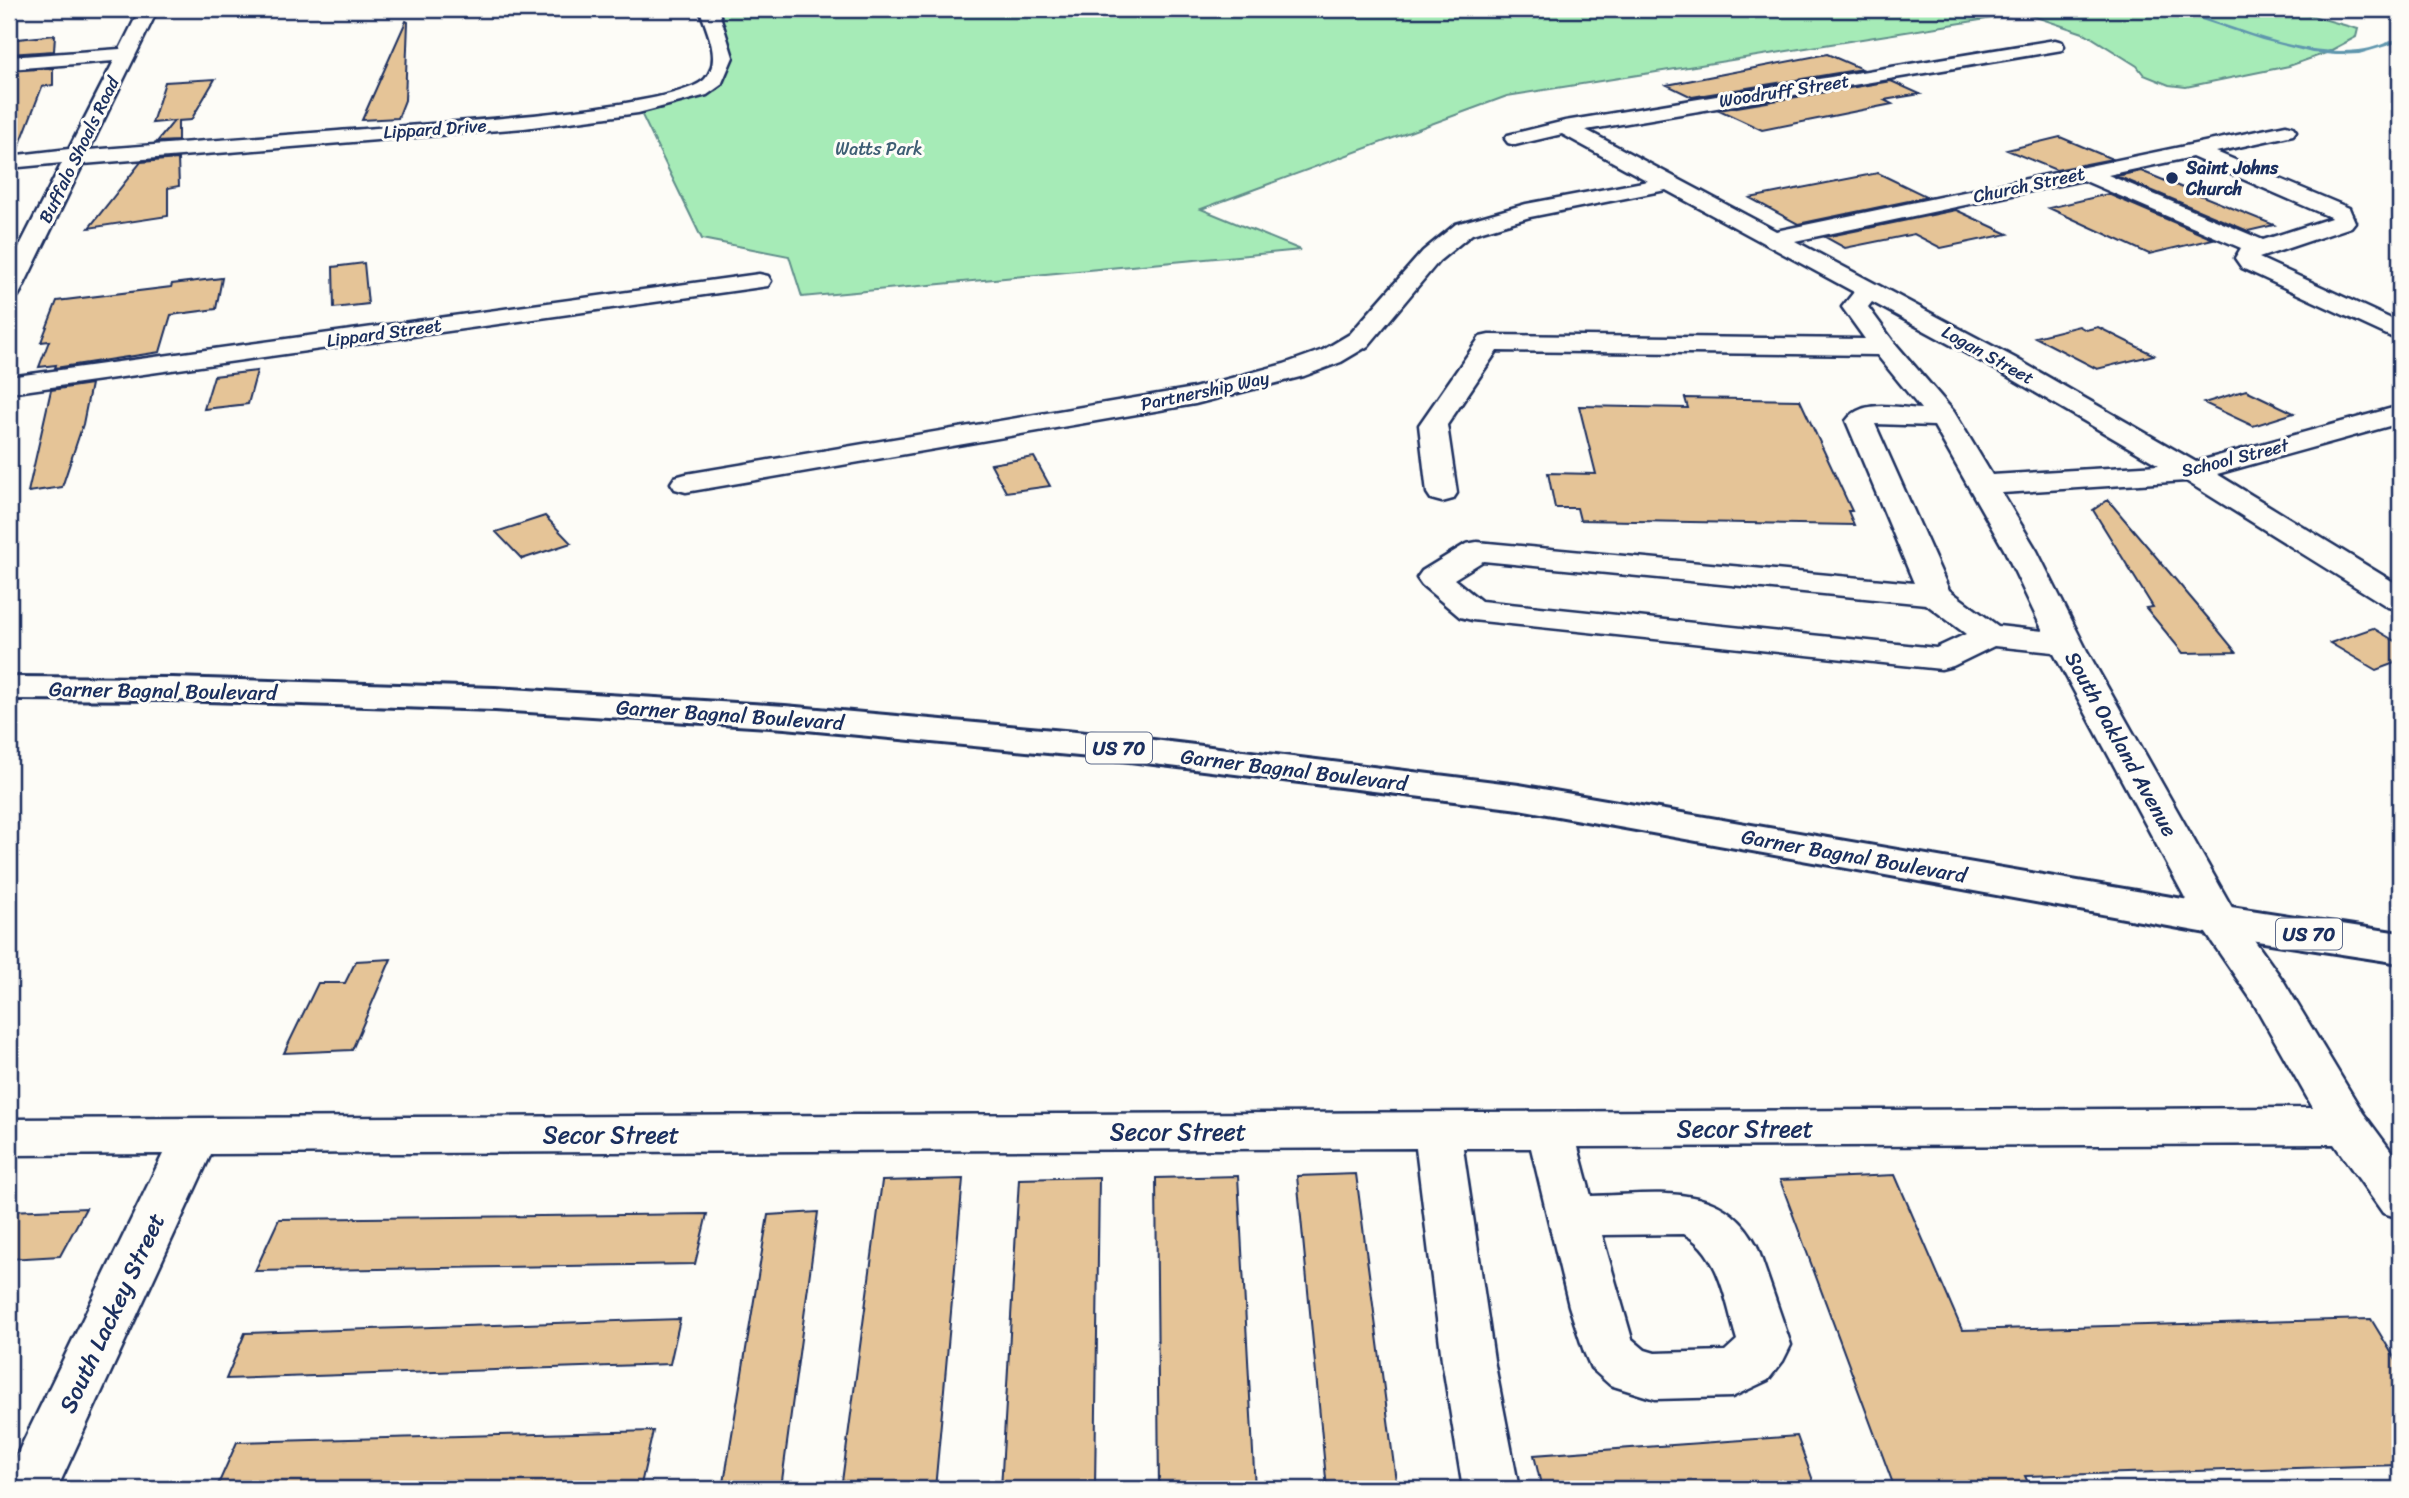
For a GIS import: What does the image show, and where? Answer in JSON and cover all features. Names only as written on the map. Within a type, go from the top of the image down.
[{"type":"highway","name":"Garner Bagnal Boulevard","points":[[9,688],[172,689],[495,699],[785,717],[1121,748],[1519,797],[2218,920],[2400,948]]},
{"type":"street","name":"Buffalo Shoals Road","points":[[9,291],[32,224],[75,157],[149,9]]},
{"type":"street","name":"Lippard Drive","points":[[9,162],[524,122],[672,99],[701,91],[715,81],[720,71],[724,57],[709,9]]},
{"type":"street","name":"Woodruff Street","points":[[1515,139],[1565,127],[2054,46]]},
{"type":"street","points":[[9,63],[127,54]]},
{"type":"street","name":"Logan Street","points":[[1565,127],[2006,364],[2192,472],[2400,600]]},
{"type":"street","name":"Church Street","points":[[1773,239],[2286,131]]},
{"type":"street","points":[[2193,150],[2341,213],[2343,222],[2250,252],[2247,258],[2251,263],[2400,333]]},
{"type":"street","points":[[2085,173],[2262,248]]},
{"type":"street","name":"Partnership Way","points":[[686,483],[1195,396],[1294,370],[1332,356],[1359,340],[1431,256],[1464,229],[1526,211],[1670,183]]},
{"type":"street","name":"Lippard Street","points":[[9,384],[759,281]]},
{"type":"street","name":"South Oakland Avenue","points":[[1868,290],[1855,307],[1884,347],[1944,418],[2021,551],[2066,643],[2218,920],[2269,993],[2347,1126],[2400,1199]]},
{"type":"street","points":[[1442,493],[1433,425],[1489,343],[1884,347]]},
{"type":"street","name":"School Street","points":[[1982,485],[2192,472],[2400,414]]},
{"type":"street","points":[[1944,418],[1866,415],[1860,421],[1935,595],[1989,635],[2066,643]]},
{"type":"street","points":[[1935,595],[1476,551],[1433,578],[1472,610],[1927,658],[1941,659],[1989,635]]},
{"type":"street","name":"Secor Street","points":[[9,1137],[2347,1126]]},
{"type":"street","points":[[1550,1130],[1572,1216]]},
{"type":"street","points":[[1437,1131],[1468,1360],[1491,1489]]},
{"type":"street","name":"South Lackey Street","points":[[29,1489],[195,1137]]},
{"type":"green space","name":"Watts Park","points":[[709,9],[2288,9],[2358,29],[2356,37],[2326,53],[2289,66],[2186,87],[2169,85],[2144,75],[2137,66],[2086,34],[2024,13],[1507,96],[1201,209],[1301,250],[802,297],[789,256],[702,239],[638,107],[700,91],[724,57]]},
{"type":"building","points":[[406,21],[405,100],[398,118],[362,120]]},
{"type":"building","points":[[55,35],[54,51],[9,54],[9,40]]},
{"type":"building","points":[[1827,54],[1862,69],[1692,97],[1667,85]]},
{"type":"building","points":[[53,68],[53,85],[42,87],[17,152],[9,153],[9,71]]},
{"type":"building","points":[[215,79],[191,120],[178,121],[178,141],[157,142],[174,121],[152,123],[165,82]]},
{"type":"building","points":[[1891,81],[1920,94],[1884,100],[1892,104],[1762,130],[1719,110]]},
{"type":"building","points":[[2060,137],[2112,159],[2056,170],[2007,150]]},
{"type":"building","points":[[178,159],[179,186],[168,188],[168,216],[89,228],[141,162]]},
{"type":"building","points":[[2141,171],[2274,225],[2248,231],[2117,176]]},
{"type":"building","points":[[1878,173],[1928,197],[1798,224],[1750,198]]},
{"type":"building","points":[[2108,194],[2213,239],[2149,254],[2049,208]]},
{"type":"building","points":[[1956,210],[2008,234],[1941,248],[1914,234],[1845,248],[1825,237]]},
{"type":"building","points":[[364,263],[368,304],[334,308],[333,267]]},
{"type":"building","points":[[222,278],[216,309],[171,315],[160,352],[55,368],[56,365],[39,367],[49,341],[41,342],[57,301]]},
{"type":"building","points":[[2079,326],[2086,330],[2098,327],[2154,355],[2097,369],[2035,337]]},
{"type":"building","points":[[257,371],[248,404],[204,409],[214,376]]},
{"type":"building","points":[[91,384],[83,424],[62,487],[28,492],[51,390]]},
{"type":"building","points":[[2246,390],[2294,413],[2253,426],[2204,403]]},
{"type":"building","points":[[1685,398],[1800,400],[1852,511],[1848,511],[1854,525],[1580,520],[1577,508],[1555,508],[1548,473],[1596,474],[1579,406],[1688,408]]},
{"type":"building","points":[[1034,457],[1050,486],[1006,492],[991,464]]},
{"type":"building","points":[[2108,500],[2236,652],[2183,653],[2146,608],[2153,607],[2093,510]]},
{"type":"building","points":[[545,516],[571,543],[522,559],[496,532]]},
{"type":"building","points":[[2373,628],[2400,644],[2400,661],[2376,670],[2330,643]]},
{"type":"building","points":[[391,959],[352,1050],[284,1053],[318,983],[345,983],[356,961]]},
{"type":"building","points":[[1356,1174],[1397,1489],[1327,1489],[1297,1176]]},
{"type":"building","points":[[1895,1175],[1962,1330],[2371,1319],[2400,1367],[2400,1465],[2025,1476],[2031,1489],[1895,1489],[1780,1180]]},
{"type":"building","points":[[1238,1176],[1255,1489],[1159,1489],[1156,1178]]},
{"type":"building","points":[[1099,1177],[1095,1489],[1001,1489],[1019,1179]]},
{"type":"building","points":[[963,1179],[935,1489],[841,1489],[882,1181]]},
{"type":"building","points":[[86,1208],[60,1256],[9,1259],[9,1211]]},
{"type":"building","points":[[818,1212],[781,1488],[723,1489],[768,1215]]},
{"type":"building","points":[[707,1214],[695,1264],[255,1271],[279,1219]]},
{"type":"building","points":[[680,1319],[670,1364],[226,1379],[245,1333]]},
{"type":"building","points":[[653,1431],[640,1489],[216,1489],[237,1442]]},
{"type":"building","points":[[1797,1436],[1816,1489],[1542,1489],[1534,1455]]},
{"type":"waterway","points":[[2171,9],[2264,39],[2312,51],[2359,52],[2400,40]]},
{"type":"place","name":"Saint Johns Church","points":[[2172,178]]}]
